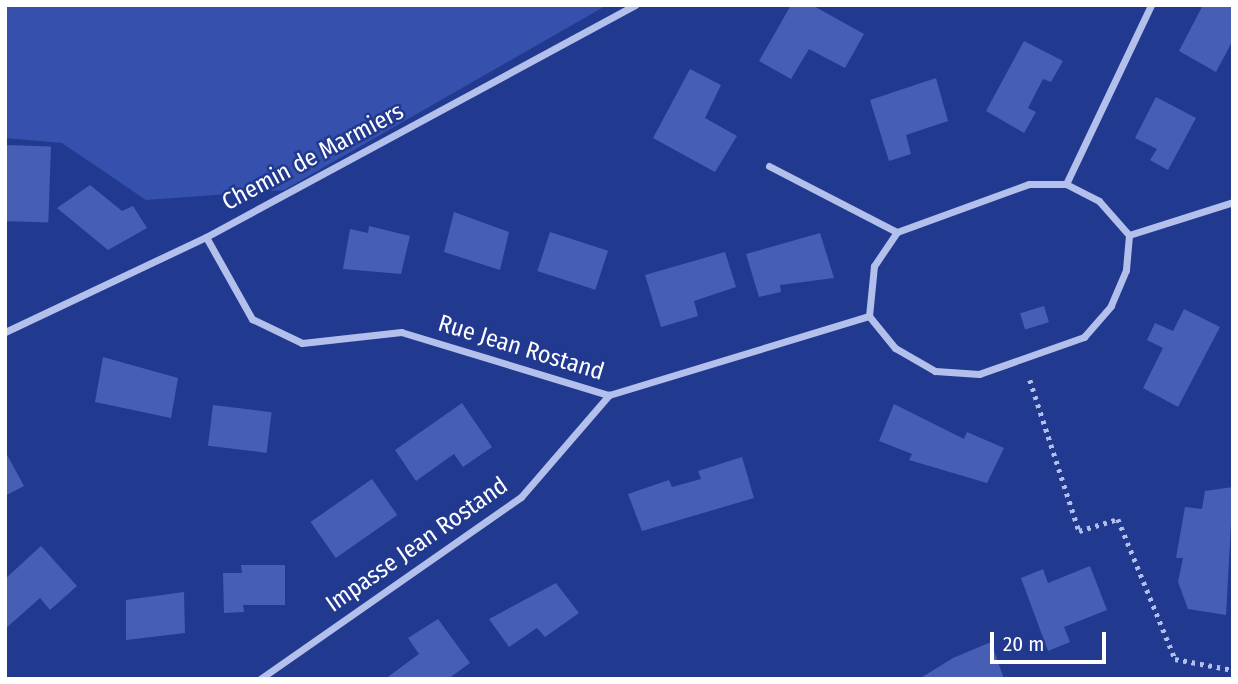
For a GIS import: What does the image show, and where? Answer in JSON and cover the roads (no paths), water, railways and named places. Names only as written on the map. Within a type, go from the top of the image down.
[{"type":"street","name":"Chemin de Marmiers","points":[[5,332],[206,237],[635,5]]},
{"type":"street","points":[[1066,184],[1151,5]]},
{"type":"street","points":[[769,166],[897,232]]},
{"type":"street","points":[[1029,184],[1066,184],[1099,201],[1129,235],[1126,270],[1093,327],[1084,337],[979,374],[936,371],[895,348],[869,316],[874,266],[897,232],[1029,184]]},
{"type":"street","points":[[1129,235],[1233,202]]},
{"type":"street","name":"Rue Jean Rostand","points":[[206,237],[252,319],[302,343],[401,332],[610,395],[869,316]]},
{"type":"street","name":"Impasse Jean Rostand","points":[[260,679],[521,497],[610,395]]}]
